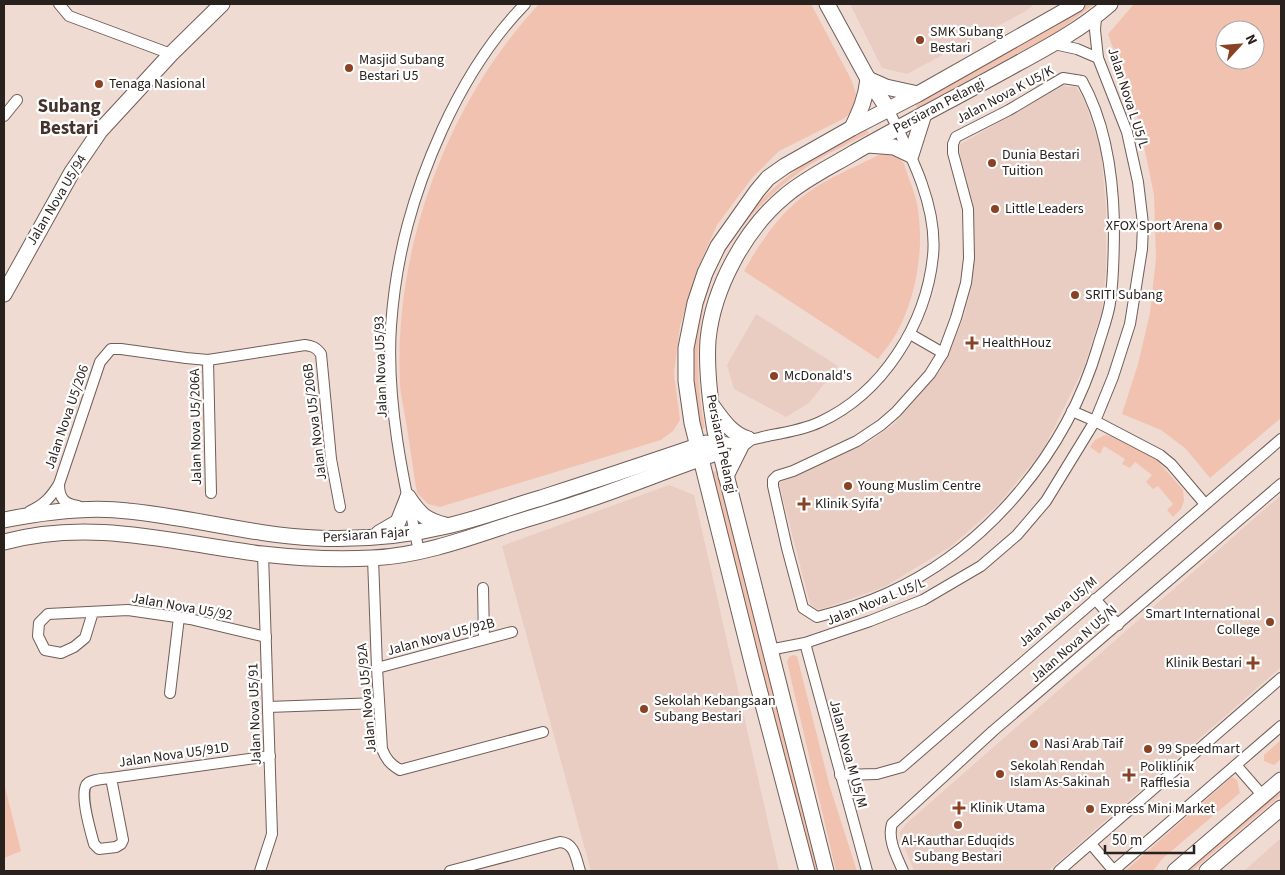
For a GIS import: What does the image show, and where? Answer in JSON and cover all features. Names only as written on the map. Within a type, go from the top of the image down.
[{"type":"street","points":[[59,4],[69,16],[171,54]]},
{"type":"street","name":"Jalan Nova U5/94","points":[[4,294],[72,172],[100,131],[171,54],[222,4]]},
{"type":"street","name":"Jalan Nova U5/93","points":[[419,551],[408,498],[394,409],[391,361],[391,328],[396,279],[405,231],[431,154],[466,83],[508,24],[525,4]]},
{"type":"street","points":[[4,542],[22,537],[62,532],[108,531],[263,554],[373,558],[419,551],[452,544],[589,500],[699,452],[748,439],[795,430],[820,422],[848,407],[887,368],[910,334],[926,292],[933,256],[933,231],[930,210],[911,155],[888,109],[868,80],[828,4]]},
{"type":"street","name":"Persiaran Pelangi","points":[[808,871],[692,423],[686,381],[686,348],[695,303],[705,273],[718,246],[768,178],[785,166],[852,128],[918,94],[1077,4]]},
{"type":"street","name":"Persiaran Pelangi","points":[[826,871],[726,476],[722,445],[711,405],[708,339],[715,306],[735,257],[764,217],[784,196],[807,180],[898,128],[1054,44],[1096,17],[1110,4]]},
{"type":"street","name":"Jalan Nova L U5/L","points":[[769,650],[805,643],[840,632],[923,600],[981,566],[1017,534],[1046,501],[1096,421],[1130,324],[1142,249],[1143,224],[1138,182],[1127,132],[1098,58],[1095,30],[1096,17]]},
{"type":"street","points":[[1054,44],[1077,49],[1098,58]]},
{"type":"street","name":"Jalan Nova K U5/K","points":[[1063,78],[1082,81],[1090,97],[1105,143],[1113,195],[1114,248],[1110,304],[1091,370],[1072,412],[1049,454],[1002,512],[966,545],[942,563],[889,593],[834,613],[817,617],[803,608],[787,548],[773,480],[777,476],[793,471],[857,441],[881,425],[896,412],[930,374],[943,352],[964,292],[969,258],[968,209],[953,153],[953,144],[956,137],[1009,110],[1063,78]]},
{"type":"street","points":[[868,80],[886,87],[918,94]]},
{"type":"street","points":[[852,128],[863,105],[868,80]]},
{"type":"street","points":[[4,116],[17,100]]},
{"type":"street","points":[[911,155],[924,114]]},
{"type":"street","points":[[868,145],[894,147],[911,155]]},
{"type":"street","points":[[910,334],[943,352]]},
{"type":"street","name":"Jalan Nova U5/206","points":[[11,518],[42,506],[59,484],[100,362],[110,349],[121,348],[208,360],[304,345]]},
{"type":"street","name":"Jalan Nova U5/206B","points":[[304,345],[318,349],[321,354],[331,459],[340,507]]},
{"type":"street","name":"Jalan Nova U5/206A","points":[[208,360],[212,494]]},
{"type":"street","points":[[711,405],[727,427],[740,437],[748,439]]},
{"type":"street","points":[[1072,412],[1096,421],[1160,455],[1171,464],[1205,504]]},
{"type":"street","points":[[668,464],[692,423]]},
{"type":"street","points":[[726,476],[742,444],[748,439]]},
{"type":"street","name":"Jalan Nova U5/M","points":[[840,775],[877,774],[902,767],[1281,439]]},
{"type":"street","points":[[668,464],[707,482]]},
{"type":"street","name":"Persiaran Fajar","points":[[11,518],[91,509],[127,511],[264,533],[315,538],[374,536],[415,532],[448,526],[668,464]]},
{"type":"street","name":"Jalan Nova U5/206","points":[[59,484],[59,494],[62,500],[70,505],[91,509]]},
{"type":"street","name":"Jalan Nova N U5/N","points":[[903,871],[891,839],[890,830],[892,824],[993,731],[1281,484]]},
{"type":"street","points":[[408,498],[424,517],[432,522],[448,526]]},
{"type":"street","points":[[374,536],[398,522],[408,498]]},
{"type":"street","name":"Jalan Nova U5/91","points":[[260,871],[272,834],[263,554]]},
{"type":"street","name":"Jalan Nova U5/92A","points":[[373,558],[379,703],[382,749],[386,759],[400,770],[543,732]]},
{"type":"street","points":[[484,588],[484,639]]},
{"type":"street","points":[[1095,599],[1118,625]]},
{"type":"street","name":"Jalan Nova U5/92","points":[[93,612],[85,638],[74,647],[61,652],[45,650],[38,636],[39,623],[48,614],[128,610],[178,618],[266,637]]},
{"type":"street","points":[[170,693],[178,618]]},
{"type":"street","name":"Jalan Nova U5/92B","points":[[377,668],[512,632]]},
{"type":"street","name":"Jalan Nova M U5/M","points":[[805,643],[867,871]]},
{"type":"street","points":[[1059,871],[1281,678]]},
{"type":"street","points":[[268,706],[379,703]]},
{"type":"street","points":[[1091,844],[1114,871],[1281,726]]},
{"type":"street","name":"Jalan Nova U5/91D","points":[[111,778],[123,840],[121,844],[116,846],[100,849],[94,844],[83,790],[88,782],[111,778],[270,756]]},
{"type":"street","points":[[1236,765],[1263,796]]},
{"type":"street","points":[[1175,871],[1281,780]]},
{"type":"street","points":[[1212,869],[1281,808]]},
{"type":"street","points":[[450,871],[560,842],[570,845],[573,849],[580,871]]},
{"type":"shaded area","points":[[539,4],[811,4],[852,81],[856,94],[854,109],[845,118],[779,151],[752,178],[717,225],[697,270],[680,326],[674,373],[680,420],[673,431],[661,440],[440,507],[428,504],[417,493],[401,394],[400,334],[406,282],[417,231],[432,181],[453,132],[477,86],[506,43]]},
{"type":"shaded area","name":"SMK Subang Bestari","points":[[850,4],[1035,4],[1024,12],[907,74],[882,68]]},
{"type":"shaded area","points":[[1086,4],[1094,4],[1057,32],[917,108],[915,103],[1055,26]]},
{"type":"shaded area","name":"XFOX Sport Arena","points":[[1134,4],[1281,4],[1281,418],[1210,478],[1186,449],[1161,430],[1122,414],[1138,364],[1150,313],[1156,258],[1154,195],[1139,122],[1108,34]]},
{"type":"shaded area","points":[[1063,86],[1076,87],[1085,101],[1101,150],[1106,209],[1106,269],[1102,311],[1084,367],[1043,450],[997,506],[950,547],[884,587],[819,610],[810,604],[779,483],[869,442],[893,425],[940,371],[963,319],[972,286],[974,210],[959,145]]},
{"type":"shaded area","points":[[866,129],[869,133],[802,170],[772,195],[744,224],[722,257],[707,292],[700,330],[698,370],[705,428],[700,428],[693,382],[694,346],[698,317],[706,289],[717,263],[732,237],[749,214],[769,193],[809,161]]},
{"type":"shaded area","points":[[881,154],[894,156],[904,164],[917,204],[920,237],[917,271],[909,304],[896,334],[878,359],[744,271],[755,252],[780,218],[804,195],[825,182]]},
{"type":"shaded area","points":[[756,314],[838,366],[809,403],[786,417],[734,389],[727,365]]},
{"type":"shaded area","points":[[1105,435],[1114,437],[1156,459],[1183,490],[1184,501],[1181,509],[1173,517],[1167,510],[1173,504],[1158,486],[1153,489],[1146,482],[1152,475],[1135,462],[1130,468],[1122,464],[1125,459],[1104,446],[1100,454],[1090,447],[1095,440]]},
{"type":"shaded area","points":[[717,471],[819,871],[814,871],[712,472]]},
{"type":"shaded area","name":"Sekolah Kebangsaan Subang Bestari","points":[[669,485],[694,495],[779,871],[591,871],[502,546]]},
{"type":"shaded area","points":[[1281,495],[1281,667],[1048,871],[914,871],[899,833],[907,823]]},
{"type":"shaded area","points":[[797,656],[830,787],[857,871],[836,871],[787,662],[789,657]]},
{"type":"shaded area","points":[[1281,740],[1281,759],[1274,765],[1264,761],[1264,755]]},
{"type":"shaded area","points":[[1232,777],[1237,780],[1240,793],[1162,859],[1153,871],[1125,871]]},
{"type":"shaded area","points":[[4,783],[21,851],[4,858]]},
{"type":"shaded area","points":[[1281,789],[1281,795],[1192,871],[1186,871]]},
{"type":"shaded area","points":[[1281,838],[1281,871],[1244,871]]},
{"type":"place","name":"SMK Subang Bestari","points":[[920,40]]},
{"type":"place","name":"Masjid Subang Bestari U5","points":[[349,68]]},
{"type":"place","name":"Tenaga Nasional","points":[[99,84]]},
{"type":"place","name":"Dunia Bestari Tuition","points":[[992,163]]},
{"type":"place","name":"Little Leaders","points":[[995,209]]},
{"type":"place","name":"XFOX Sport Arena","points":[[1218,226]]},
{"type":"place","name":"SRITI Subang","points":[[1075,295]]},
{"type":"place","name":"HealthHouz","points":[[972,343]]},
{"type":"place","name":"McDonald's","points":[[774,376]]},
{"type":"place","name":"Young Muslim Centre","points":[[848,486]]},
{"type":"place","name":"Klinik Syifa'","points":[[804,504]]},
{"type":"place","name":"Smart International College","points":[[1270,622]]},
{"type":"place","name":"Klinik Bestari","points":[[1253,663]]},
{"type":"place","name":"Sekolah Kebangsaan Subang Bestari","points":[[644,709]]},
{"type":"place","name":"Nasi Arab Taif","points":[[1034,744]]},
{"type":"place","name":"99 Speedmart","points":[[1148,749]]},
{"type":"place","name":"Sekolah Rendah Islam As-Sakinah","points":[[1000,774]]},
{"type":"place","name":"Poliklinik Rafflesia","points":[[1129,775]]},
{"type":"place","name":"Klinik Utama","points":[[959,808]]},
{"type":"place","name":"Express Mini Market","points":[[1090,809]]},
{"type":"place","name":"Al-Kauthar Eduqids Subang Bestari","points":[[958,825]]},
{"type":"district","name":"Subang Bestari","points":[[69,117]]}]
